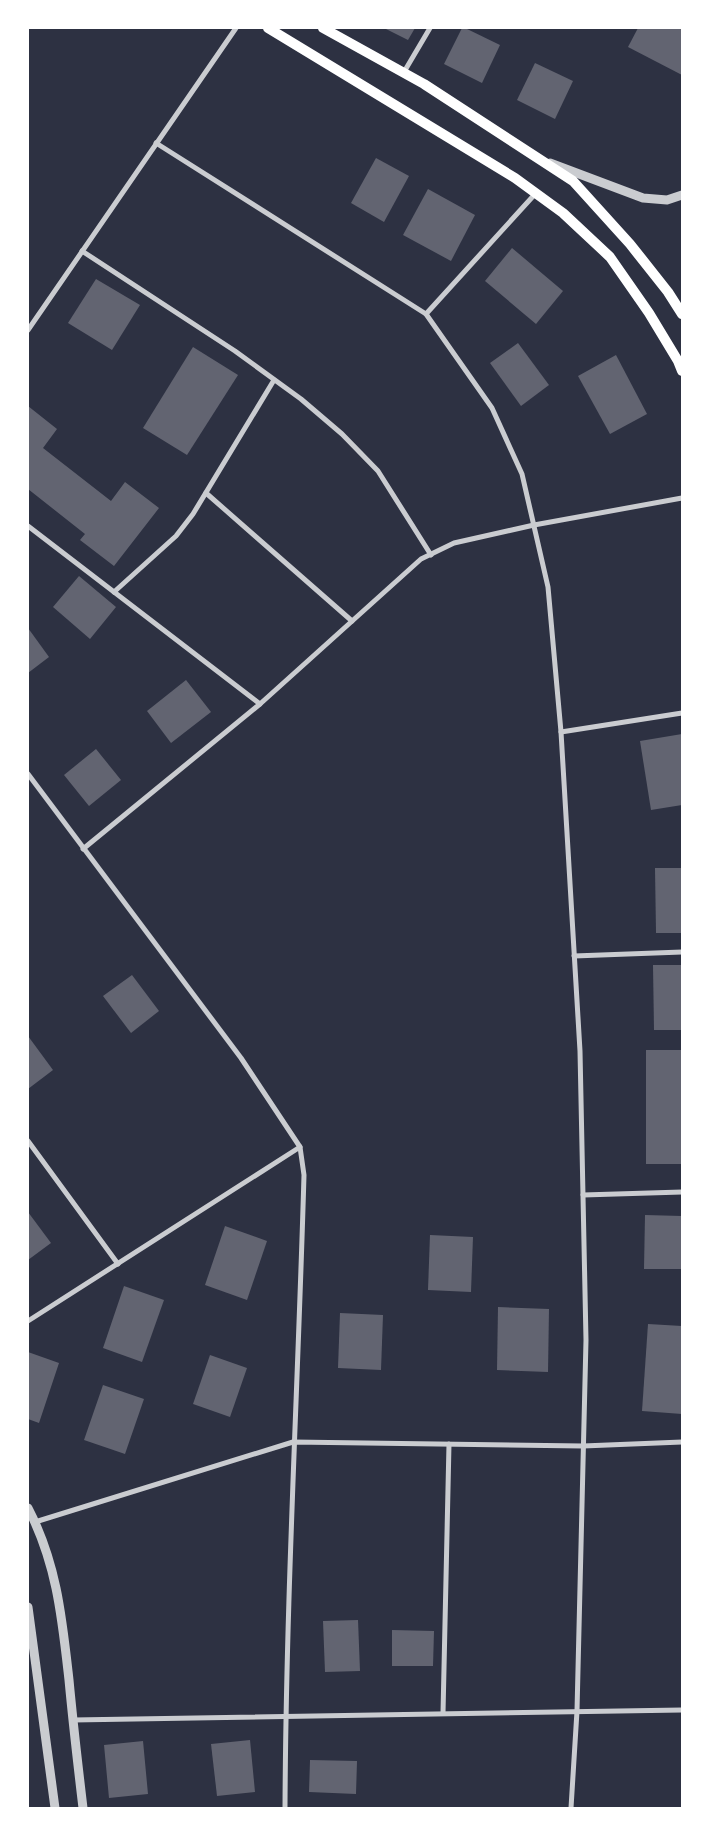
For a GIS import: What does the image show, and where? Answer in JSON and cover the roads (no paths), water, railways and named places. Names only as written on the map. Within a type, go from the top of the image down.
[{"type":"main road","points":[[268,28],[515,178],[564,213],[610,257],[649,313],[682,371]]},
{"type":"main road","points":[[323,28],[404,72],[573,181],[630,244],[668,292],[682,314]]},
{"type":"street","points":[[28,330],[236,28]]},
{"type":"street","points":[[404,72],[430,28]]},
{"type":"street","points":[[156,143],[426,314],[492,408],[522,474],[548,587],[561,732],[580,1051],[586,1340],[577,1711],[571,1808]]},
{"type":"street","points":[[539,159],[642,198],[667,200],[682,195]]},
{"type":"street","points":[[426,314],[536,193]]},
{"type":"street","points":[[82,251],[235,351],[301,399],[342,434],[378,471],[430,555]]},
{"type":"street","points":[[114,592],[176,536],[193,514],[274,380]]},
{"type":"street","points":[[206,493],[352,622]]},
{"type":"street","points":[[83,849],[260,704],[421,559],[454,543],[534,525],[682,498]]},
{"type":"street","points":[[28,526],[260,704]]},
{"type":"street","points":[[561,732],[682,713]]},
{"type":"street","points":[[28,774],[241,1058],[300,1148],[304,1175],[293,1442],[285,1716],[285,1808]]},
{"type":"street","points":[[574,956],[682,952]]},
{"type":"street","points":[[28,1141],[118,1264]]},
{"type":"street","points":[[28,1321],[300,1148]]},
{"type":"street","points":[[583,1195],[682,1192]]},
{"type":"street","points":[[35,1522],[293,1442],[583,1446],[682,1442]]},
{"type":"street","points":[[443,1713],[449,1444]]},
{"type":"street","points":[[28,1508],[48,1554],[56,1586],[83,1808]]},
{"type":"street","points":[[28,1607],[55,1808]]},
{"type":"street","points":[[73,1720],[682,1710]]}]
